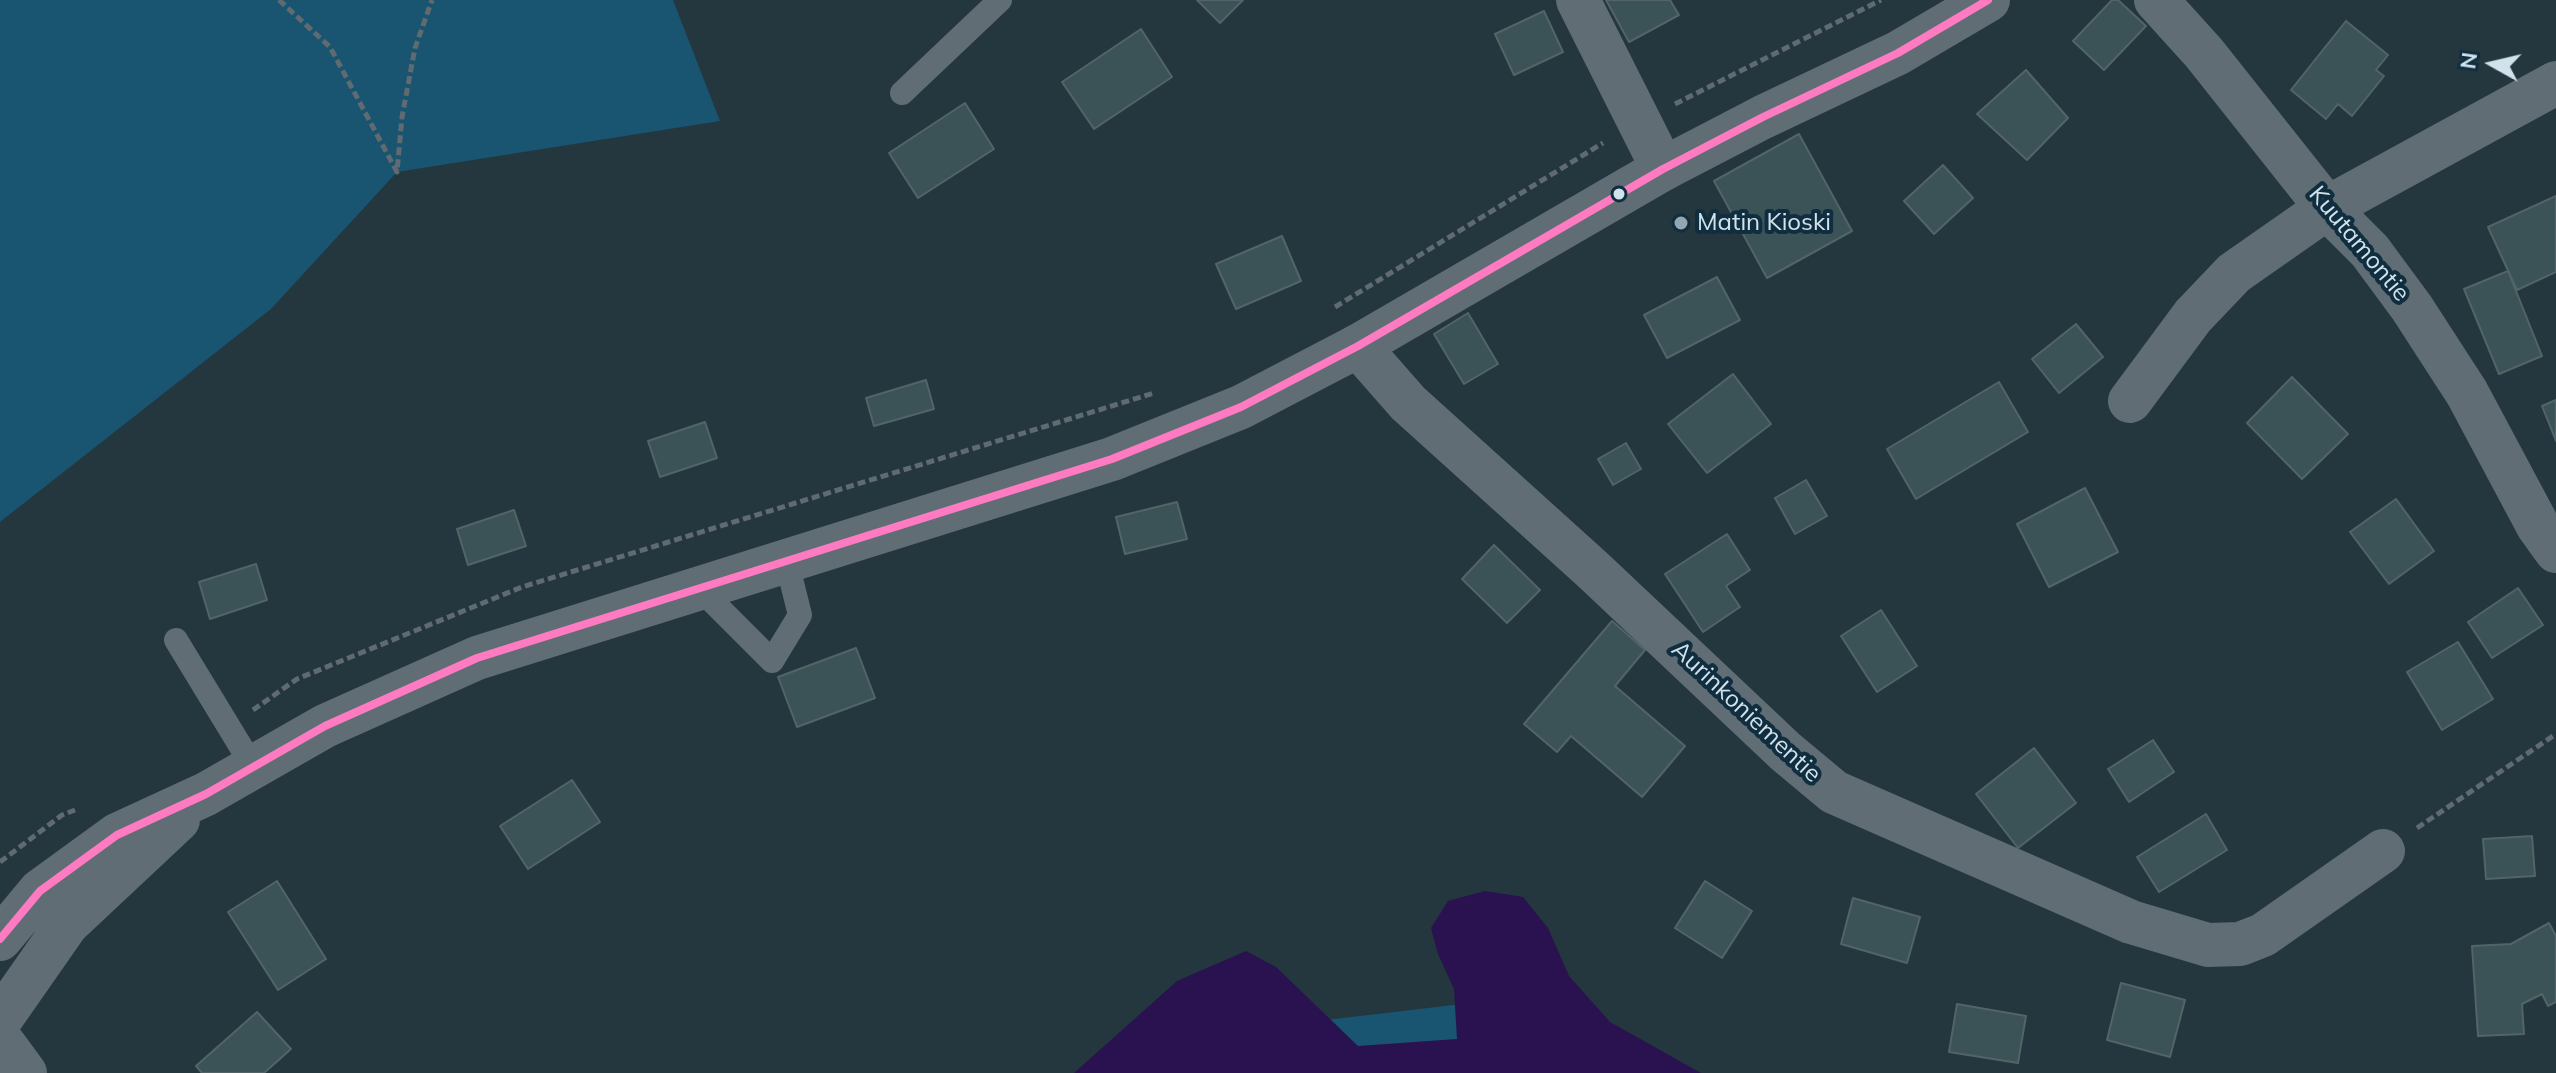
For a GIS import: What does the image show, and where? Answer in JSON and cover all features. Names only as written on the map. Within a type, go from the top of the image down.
[{"type":"street","points":[[1578,0],[1663,169]]},
{"type":"street","points":[[0,939],[40,891],[117,835],[206,794],[325,726],[477,658],[1112,459],[1241,407],[1358,346],[1663,169],[1898,53],[1988,0]]},
{"type":"street","name":"Kuutamontie","points":[[2156,0],[2204,53],[2327,208],[2370,251],[2412,308],[2467,393],[2538,526],[2556,551]]},
{"type":"street","points":[[2130,401],[2193,316],[2234,273],[2327,208],[2556,83]]},
{"type":"street","name":"Aurinkoniementie","points":[[1358,346],[1408,403],[1593,570],[1786,752],[1834,792],[2131,922],[2208,945],[2240,944],[2263,935],[2383,851]]},
{"type":"street","points":[[0,1020],[67,924],[206,794]]},
{"type":"street","points":[[0,1039],[25,1073]]},
{"type":"lane","points":[[902,93],[1000,0]]},
{"type":"lane","points":[[701,590],[772,661],[800,615],[787,563]]},
{"type":"lane","points":[[176,640],[252,765]]},
{"type":"path","points":[[279,0],[330,47],[397,172],[402,117],[415,48],[432,0]]},
{"type":"path","points":[[1327,311],[1592,148],[1881,0]]},
{"type":"path","points":[[228,728],[297,679],[522,587],[1158,392]]},
{"type":"path","points":[[2383,851],[2556,734]]},
{"type":"path","points":[[0,862],[62,815],[89,804]]},
{"type":"shaded area","points":[[0,0],[673,0],[720,121],[397,172],[271,309],[0,522]]},
{"type":"shaded area","points":[[1485,891],[1523,897],[1548,928],[1569,976],[1610,1022],[1701,1073],[1074,1073],[1177,981],[1246,951],[1276,967],[1358,1046],[1457,1039],[1454,989],[1438,954],[1431,928],[1448,901]]},
{"type":"shaded area","points":[[1479,1002],[1604,1073],[1163,1073],[1198,1035]]},
{"type":"building","points":[[1197,0],[1243,0],[1220,23]]},
{"type":"building","points":[[1606,0],[1670,0],[1679,15],[1629,42]]},
{"type":"building","points":[[2112,0],[2118,0],[2146,26],[2104,70],[2073,41]]},
{"type":"building","points":[[1544,11],[1563,52],[1514,75],[1495,34]]},
{"type":"building","points":[[2346,21],[2388,55],[2376,70],[2384,76],[2352,116],[2338,104],[2326,119],[2291,90]]},
{"type":"building","points":[[1141,29],[1172,77],[1094,129],[1062,82]]},
{"type":"building","points":[[2026,70],[2068,118],[2027,160],[1977,114]]},
{"type":"building","points":[[965,103],[994,149],[918,198],[889,153]]},
{"type":"building","points":[[1799,134],[1852,231],[1767,278],[1714,181]]},
{"type":"building","points":[[1943,165],[1973,198],[1934,234],[1904,201]]},
{"type":"building","points":[[2556,196],[2556,272],[2517,290],[2488,227]]},
{"type":"building","points":[[1282,236],[1301,281],[1236,309],[1216,264]]},
{"type":"building","points":[[2508,271],[2542,356],[2499,374],[2464,289]]},
{"type":"building","points":[[1717,277],[1740,320],[1667,358],[1644,315]]},
{"type":"building","points":[[1468,313],[1498,364],[1464,384],[1434,334]]},
{"type":"building","points":[[2076,324],[2103,357],[2059,393],[2032,359]]},
{"type":"building","points":[[1733,374],[1771,424],[1707,473],[1668,424]]},
{"type":"building","points":[[2292,377],[2348,434],[2302,479],[2247,423]]},
{"type":"building","points":[[926,380],[934,409],[874,426],[866,398]]},
{"type":"building","points":[[1999,382],[2028,432],[1916,499],[1887,449]]},
{"type":"building","points":[[2556,400],[2556,441],[2542,406]]},
{"type":"building","points":[[705,422],[717,458],[660,477],[648,441]]},
{"type":"building","points":[[1626,443],[1641,469],[1613,485],[1598,459]]},
{"type":"building","points":[[1806,480],[1827,516],[1795,534],[1775,498]]},
{"type":"building","points":[[2085,488],[2118,552],[2049,587],[2017,524]]},
{"type":"building","points":[[2396,499],[2434,551],[2389,584],[2350,532]]},
{"type":"building","points":[[1177,502],[1187,539],[1125,554],[1116,517]]},
{"type":"building","points":[[514,510],[526,546],[468,565],[457,529]]},
{"type":"building","points":[[1727,534],[1750,570],[1726,586],[1740,607],[1703,632],[1665,574]]},
{"type":"building","points":[[1494,545],[1540,590],[1507,623],[1462,579]]},
{"type":"building","points":[[256,564],[267,600],[210,619],[199,582]]},
{"type":"building","points":[[2518,588],[2543,625],[2492,658],[2468,622]]},
{"type":"building","points":[[1881,610],[1917,666],[1877,692],[1841,636]]},
{"type":"building","points":[[1612,621],[1645,650],[1615,686],[1685,746],[1642,797],[1571,736],[1557,752],[1524,724]]},
{"type":"building","points":[[2458,642],[2493,699],[2442,730],[2407,672]]},
{"type":"building","points":[[856,648],[875,698],[797,727],[778,677]]},
{"type":"building","points":[[2153,740],[2174,772],[2129,802],[2108,769]]},
{"type":"building","points":[[2034,748],[2076,803],[2018,848],[1976,794]]},
{"type":"building","points":[[572,780],[600,822],[528,869],[500,826]]},
{"type":"building","points":[[2206,814],[2227,850],[2159,892],[2137,857]]},
{"type":"building","points":[[2532,836],[2535,876],[2486,879],[2483,839]]},
{"type":"building","points":[[277,881],[326,959],[278,990],[228,912]]},
{"type":"building","points":[[1705,881],[1752,911],[1722,958],[1675,928]]},
{"type":"building","points":[[1853,898],[1920,917],[1907,963],[1841,944]]},
{"type":"building","points":[[2549,923],[2556,936],[2556,1002],[2548,1006],[2542,994],[2522,1004],[2524,1034],[2478,1036],[2472,946],[2511,944]]},
{"type":"building","points":[[2121,983],[2185,1000],[2170,1057],[2107,1040]]},
{"type":"building","points":[[1957,1004],[2026,1016],[2018,1063],[1949,1052]]},
{"type":"building","points":[[257,1012],[291,1049],[264,1073],[202,1073],[196,1066]]},
{"type":"transit line","points":[[0,939],[40,891],[117,835],[206,794],[325,726],[477,658],[1112,459],[1241,407],[1358,346],[1663,169],[1898,53],[1988,0]]},
{"type":"place","name":"Matin Kioski","points":[[1681,223]]}]
